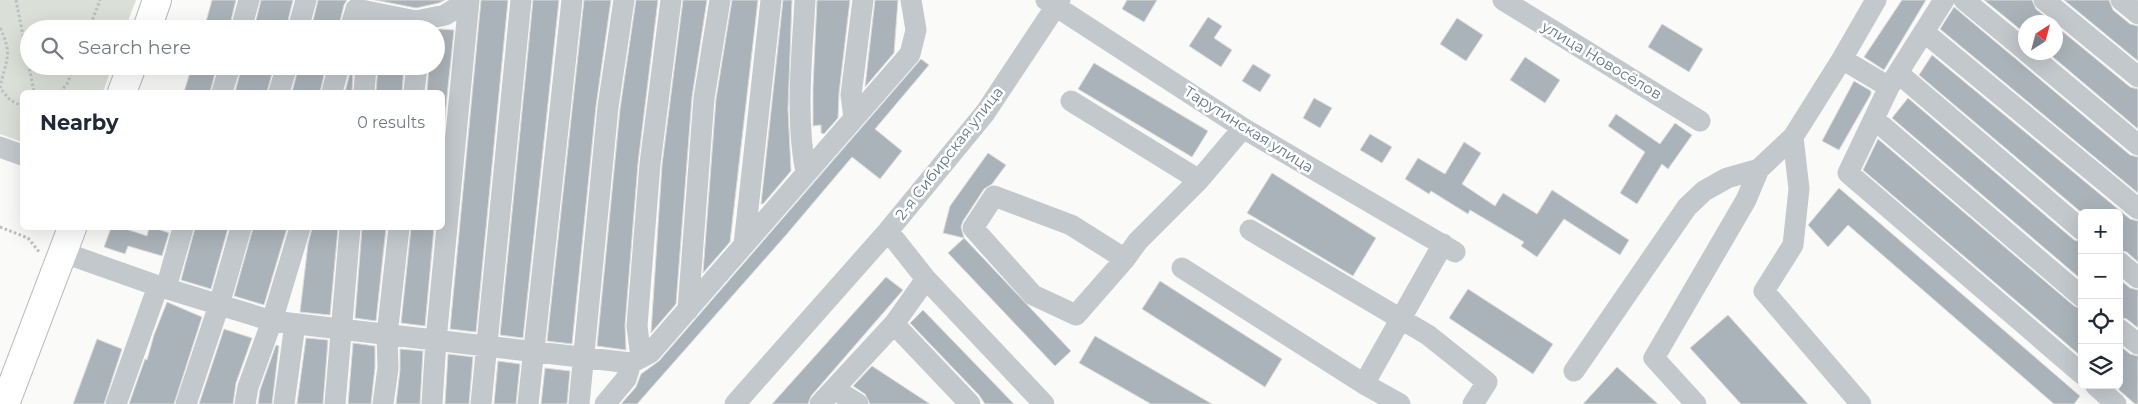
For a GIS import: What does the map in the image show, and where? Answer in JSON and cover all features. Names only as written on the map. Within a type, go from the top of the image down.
[{"type":"main road","points":[[150,20],[158,0]]},
{"type":"main road","points":[[123,90],[129,75]]},
{"type":"main road","points":[[5,404],[67,240]]},
{"type":"street","points":[[243,20],[249,0]]},
{"type":"street","points":[[300,20],[306,0]]},
{"type":"street","points":[[432,20],[445,15],[469,0]]},
{"type":"street","points":[[432,404],[436,340],[469,0]]},
{"type":"street","points":[[481,404],[521,0]]},
{"type":"street","points":[[528,404],[572,0]]},
{"type":"street","points":[[579,404],[582,357],[608,107],[624,0]]},
{"type":"street","points":[[605,404],[626,379],[636,361],[636,326],[650,164],[671,0]]},
{"type":"street","points":[[688,310],[704,98],[720,0]]},
{"type":"street","points":[[744,245],[771,0]]},
{"type":"street","points":[[805,0],[800,98],[806,173]]},
{"type":"street","points":[[854,118],[851,95],[863,0]]},
{"type":"street","points":[[67,240],[162,287],[272,321],[534,352],[636,361],[650,353],[910,54],[916,30],[911,0]]},
{"type":"street","name":"улица Новосёлов","points":[[1503,0],[1700,121]]},
{"type":"street","points":[[1696,404],[1654,358],[1746,200],[1759,169],[1793,137],[1876,0]]},
{"type":"street","points":[[1944,0],[1893,80],[1848,173],[2078,371]]},
{"type":"street","points":[[1964,0],[2018,45]]},
{"type":"street","points":[[2044,0],[2138,77]]},
{"type":"street","points":[[2121,0],[2138,14]]},
{"type":"street","name":"Тарутинская улица","points":[[1054,2],[1243,128],[1449,248],[1400,320]]},
{"type":"street","name":"2-я Сибирская улица","points":[[735,404],[888,231],[984,113],[1054,2]]},
{"type":"street","points":[[353,20],[356,9],[411,20]]},
{"type":"street","points":[[1924,32],[2138,209]]},
{"type":"street","points":[[1842,59],[1893,80],[2078,227]]},
{"type":"street","points":[[2036,60],[2138,145]]},
{"type":"street","points":[[223,90],[227,75]]},
{"type":"street","points":[[281,90],[285,75]]},
{"type":"street","points":[[332,90],[336,75]]},
{"type":"street","points":[[364,90],[365,75]]},
{"type":"street","points":[[414,90],[416,75]]},
{"type":"street","points":[[1071,101],[1199,180]]},
{"type":"street","points":[[1874,119],[2078,294]]},
{"type":"street","points":[[1125,259],[1071,225],[994,196],[973,228],[1033,295],[1076,315],[1125,259],[1138,241],[1199,180],[1243,128]]},
{"type":"street","points":[[1793,137],[1799,189],[1793,245],[1764,291],[1861,404]]},
{"type":"street","points":[[0,147],[20,154]]},
{"type":"street","points":[[1574,372],[1687,207],[1704,191],[1727,178],[1759,169]]},
{"type":"street","points":[[116,404],[182,230]]},
{"type":"street","points":[[186,404],[219,305],[240,230]]},
{"type":"street","points":[[245,404],[248,387],[272,321],[299,230]]},
{"type":"street","points":[[335,404],[350,230]]},
{"type":"street","points":[[383,404],[388,368],[387,335],[399,230]]},
{"type":"street","points":[[1250,230],[1428,335],[1488,382],[1473,404]]},
{"type":"street","points":[[888,231],[926,279],[1044,404]]},
{"type":"street","points":[[2123,265],[2138,278]]},
{"type":"street","points":[[1182,268],[1364,384],[1400,404]]},
{"type":"street","points":[[820,404],[894,324],[926,279]]},
{"type":"street","points":[[1364,384],[1400,320]]},
{"type":"street","points":[[284,404],[296,324]]},
{"type":"street","points":[[894,324],[970,404]]},
{"type":"street","points":[[2123,331],[2138,344]]},
{"type":"street","points":[[834,388],[858,404]]},
{"type":"street","points":[[2099,389],[2116,404]]},
{"type":"path","points":[[16,0],[20,20]]},
{"type":"path","points":[[92,20],[100,0]]},
{"type":"path","points":[[0,28],[6,41],[9,58],[0,88],[10,100],[20,105]]},
{"type":"path","points":[[31,75],[34,90]]},
{"type":"path","points":[[62,90],[67,84],[70,75]]},
{"type":"shaded area","points":[[0,0],[136,0],[128,20],[20,20],[20,75],[109,75],[104,90],[20,90],[20,141],[0,134]]},
{"type":"building","points":[[212,0],[236,0],[231,20],[206,20]]},
{"type":"building","points":[[261,0],[293,0],[288,20],[256,20]]},
{"type":"building","points":[[318,0],[347,0],[340,20],[313,20]]},
{"type":"building","points":[[375,0],[445,0],[416,8]]},
{"type":"building","points":[[481,0],[508,0],[476,332],[450,329]]},
{"type":"building","points":[[533,0],[559,0],[523,338],[500,335]]},
{"type":"building","points":[[584,0],[611,0],[596,106],[572,344],[547,341]]},
{"type":"building","points":[[636,0],[658,0],[638,163],[625,325],[626,350],[597,346],[620,109]]},
{"type":"building","points":[[683,0],[707,0],[692,97],[676,304],[651,333],[662,165]]},
{"type":"building","points":[[732,0],[758,0],[730,242],[703,273],[716,99]]},
{"type":"building","points":[[783,0],[792,0],[788,109],[791,171],[761,204]]},
{"type":"building","points":[[817,0],[850,0],[839,93],[838,118],[824,134],[821,133],[821,125],[813,126]]},
{"type":"building","points":[[875,0],[898,0],[894,53],[865,87]]},
{"type":"building","points":[[1127,0],[1157,0],[1144,22],[1122,9]]},
{"type":"building","points":[[1902,0],[1926,0],[1884,70],[1864,57]]},
{"type":"building","points":[[1984,0],[2032,0],[2036,9],[2043,15],[2018,15],[2018,28]]},
{"type":"building","points":[[2064,0],[2109,0],[2113,10],[2130,24],[2138,26],[2138,61]]},
{"type":"building","points":[[1954,7],[2130,155],[2138,157],[2138,193],[1940,29]]},
{"type":"building","points":[[1208,17],[1222,26],[1214,38],[1232,50],[1221,67],[1189,46]]},
{"type":"building","points":[[1457,18],[1483,35],[1466,61],[1440,44]]},
{"type":"building","points":[[1662,24],[1703,49],[1689,72],[1648,47]]},
{"type":"building","points":[[445,29],[454,30],[445,116],[445,90],[427,90],[428,75],[445,75]]},
{"type":"building","points":[[2063,32],[2130,87],[2138,89],[2138,129],[2056,60],[2063,60]]},
{"type":"building","points":[[1932,55],[2118,209],[2078,210],[1919,75]]},
{"type":"building","points":[[1525,57],[1560,80],[1545,103],[1510,80]]},
{"type":"building","points":[[921,59],[929,65],[875,129],[902,151],[880,179],[852,157],[637,404],[621,404],[636,387],[641,374],[659,361]]},
{"type":"building","points":[[1094,63],[1208,131],[1192,157],[1078,89]]},
{"type":"building","points":[[1253,64],[1271,75],[1260,92],[1242,81]]},
{"type":"building","points":[[189,75],[215,75],[211,90],[185,90]]},
{"type":"building","points":[[240,75],[272,75],[268,90],[236,90]]},
{"type":"building","points":[[297,75],[324,75],[320,90],[293,90]]},
{"type":"building","points":[[349,75],[353,75],[352,90],[346,90]]},
{"type":"building","points":[[377,75],[403,75],[402,90],[376,90]]},
{"type":"building","points":[[1854,81],[1871,91],[1871,94],[1839,150],[1822,141]]},
{"type":"building","points":[[1314,98],[1332,108],[1320,128],[1303,118]]},
{"type":"building","points":[[1908,98],[2074,240],[2078,241],[2078,277],[1892,118]]},
{"type":"building","points":[[1616,114],[1660,144],[1675,123],[1692,135],[1668,169],[1662,164],[1637,204],[1620,193],[1645,152],[1608,126]]},
{"type":"building","points":[[1370,134],[1392,147],[1382,163],[1360,150]]},
{"type":"building","points":[[1878,139],[2078,308],[2078,354],[1863,170]]},
{"type":"building","points":[[1464,142],[1481,153],[1462,184],[1495,206],[1503,193],[1537,214],[1552,190],[1629,240],[1620,255],[1564,219],[1537,257],[1521,246],[1524,242],[1470,210],[1468,214],[1431,191],[1429,194],[1405,179],[1418,158],[1445,174]]},
{"type":"building","points":[[988,153],[1006,165],[992,184],[984,189],[963,221],[961,227],[964,238],[943,233],[950,206]]},
{"type":"building","points":[[1272,173],[1376,238],[1353,276],[1247,213]]},
{"type":"building","points":[[1839,188],[2080,396],[2074,404],[2054,404],[1848,225],[1828,247],[1808,225]]},
{"type":"building","points":[[2123,213],[2130,219],[2138,221],[2138,262],[2127,252],[2123,251]]},
{"type":"building","points":[[110,230],[129,230],[147,236],[148,230],[161,230],[169,233],[162,256],[128,246],[125,254],[104,247]]},
{"type":"building","points":[[194,230],[227,230],[211,289],[181,280]]},
{"type":"building","points":[[252,230],[286,230],[264,305],[234,296]]},
{"type":"building","points":[[312,230],[338,230],[330,315],[300,312],[308,244]]},
{"type":"building","points":[[362,230],[386,230],[376,321],[355,318]]},
{"type":"building","points":[[411,230],[434,230],[425,326],[401,323]]},
{"type":"building","points":[[964,238],[1071,351],[1055,366],[948,253]]},
{"type":"building","points":[[886,277],[903,290],[811,396],[808,404],[772,404]]},
{"type":"building","points":[[1160,281],[1282,359],[1265,387],[1142,309]]},
{"type":"building","points":[[2123,282],[2130,288],[2138,290],[2138,328],[2123,318]]},
{"type":"building","points":[[1468,289],[1553,344],[1533,374],[1449,318]]},
{"type":"building","points":[[167,302],[202,317],[174,404],[129,404],[145,359],[147,360],[154,335]]},
{"type":"building","points":[[923,310],[1014,404],[985,404],[979,395],[910,323]]},
{"type":"building","points":[[1728,315],[1808,404],[1741,404],[1690,348]]},
{"type":"building","points":[[224,329],[252,338],[236,383],[233,404],[199,404]]},
{"type":"building","points":[[1095,336],[1212,404],[1151,404],[1079,363]]},
{"type":"building","points":[[306,338],[328,340],[323,404],[297,404]]},
{"type":"building","points":[[97,339],[122,349],[104,404],[73,404]]},
{"type":"building","points":[[353,343],[375,346],[371,404],[348,404]]},
{"type":"building","points":[[276,345],[279,346],[272,404],[258,404],[260,390]]},
{"type":"building","points":[[2123,348],[2130,354],[2138,356],[2138,404],[2135,404],[2119,390],[2123,389]]},
{"type":"building","points":[[400,349],[423,351],[420,404],[396,404],[400,370]]},
{"type":"building","points":[[448,354],[473,357],[469,404],[445,404]]},
{"type":"building","points":[[498,361],[520,364],[516,404],[494,404]]},
{"type":"building","points":[[872,366],[930,404],[870,404],[865,394],[853,386]]},
{"type":"building","points":[[1617,367],[1658,404],[1583,404]]},
{"type":"building","points":[[545,368],[570,371],[567,404],[541,404]]}]
